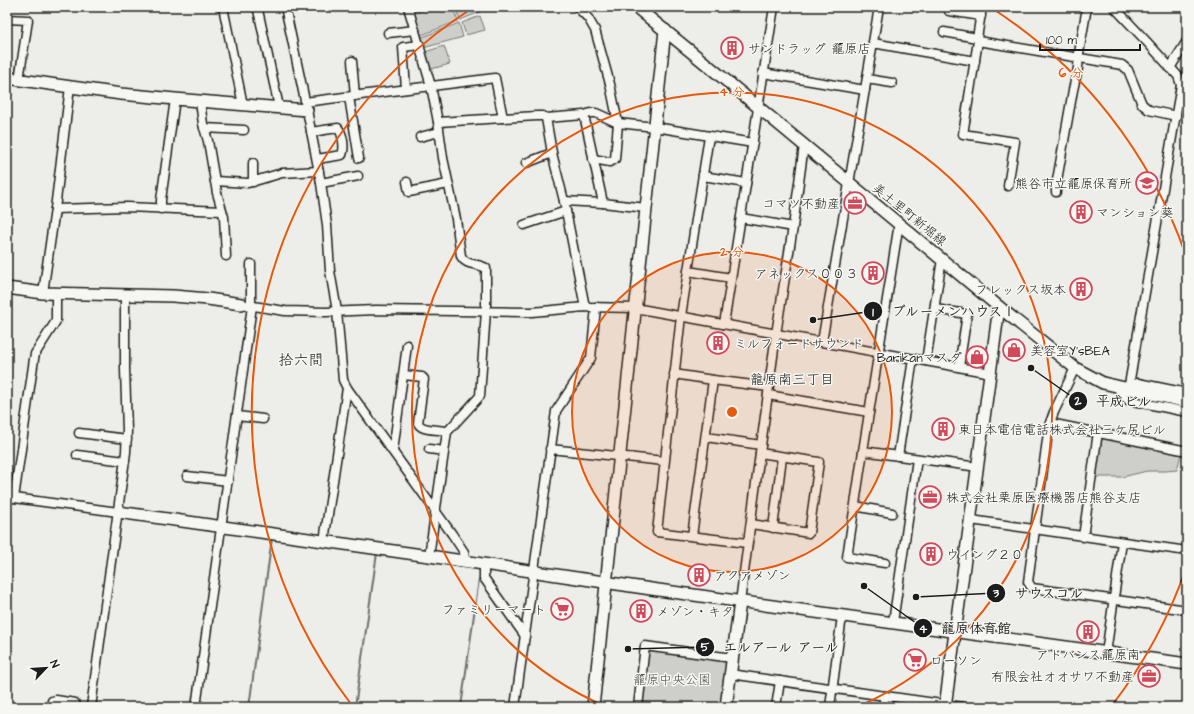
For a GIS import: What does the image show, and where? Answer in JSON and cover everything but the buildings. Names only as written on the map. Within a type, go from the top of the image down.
[{"type":"street","points":[[223,7],[243,105]]},
{"type":"street","points":[[255,7],[258,10],[278,107]]},
{"type":"street","points":[[285,7],[321,183],[327,225],[330,271],[338,311],[343,380],[464,552],[465,561]]},
{"type":"street","points":[[408,7],[431,86],[448,184],[456,219],[461,256],[463,261],[466,263],[480,265],[486,268],[486,311],[480,396],[447,432],[428,556]]},
{"type":"street","points":[[577,7],[588,18],[595,30],[610,84],[618,123],[614,159],[610,162],[594,160]]},
{"type":"street","name":"美土里町新堀線","points":[[636,7],[1075,368],[1103,383],[1187,402]]},
{"type":"street","points":[[724,324],[774,7]]},
{"type":"street","points":[[822,342],[879,7]]},
{"type":"street","points":[[982,7],[963,134],[1015,142],[1008,186]]},
{"type":"street","points":[[1056,192],[1078,68],[1087,7]]},
{"type":"street","points":[[1114,7],[1178,76],[1181,85],[1122,395],[1128,400],[1187,412]]},
{"type":"street","points":[[949,11],[981,16]]},
{"type":"street","points":[[7,19],[28,20],[19,80]]},
{"type":"street","points":[[388,33],[415,30]]},
{"type":"street","points":[[593,707],[665,30]]},
{"type":"street","points":[[944,32],[1122,65],[1128,70],[1142,104],[1145,107],[1149,110],[1176,116]]},
{"type":"street","points":[[1170,68],[1187,41]]},
{"type":"street","points":[[873,43],[975,61]]},
{"type":"street","points":[[406,89],[403,47],[420,45]]},
{"type":"street","points":[[352,61],[352,96],[359,158]]},
{"type":"street","points":[[763,73],[865,90]]},
{"type":"street","points":[[7,78],[175,99],[278,107],[306,106],[352,96],[495,78],[502,118]]},
{"type":"street","points":[[867,79],[892,84]]},
{"type":"street","points":[[43,292],[70,87]]},
{"type":"street","points":[[161,209],[175,99]]},
{"type":"street","points":[[200,101],[202,124],[224,217],[226,256]]},
{"type":"street","points":[[438,122],[537,116],[543,116],[546,118],[596,113],[618,123],[655,127],[752,143]]},
{"type":"street","points":[[584,115],[603,203]]},
{"type":"street","points":[[546,118],[585,307]]},
{"type":"street","points":[[204,128],[244,130]]},
{"type":"street","points":[[311,132],[338,128],[341,132],[344,151],[342,155],[317,159]]},
{"type":"street","points":[[420,136],[439,132]]},
{"type":"street","points":[[709,136],[680,316],[657,532],[747,543]]},
{"type":"street","points":[[726,707],[768,391],[804,145]]},
{"type":"street","points":[[526,163],[552,153]]},
{"type":"street","points":[[253,164],[253,182]]},
{"type":"street","points":[[216,181],[242,183],[253,182],[282,173],[318,171]]},
{"type":"street","points":[[321,183],[358,176]]},
{"type":"street","points":[[703,176],[746,183]]},
{"type":"street","points":[[407,182],[409,192],[448,184]]},
{"type":"street","points":[[564,201],[603,203],[646,208]]},
{"type":"street","points":[[55,209],[127,207],[222,211]]},
{"type":"street","points":[[524,225],[566,211]]},
{"type":"street","points":[[741,218],[793,227]]},
{"type":"street","points":[[885,563],[847,557],[899,223]]},
{"type":"street","points":[[926,361],[942,259]]},
{"type":"street","points":[[196,707],[237,416],[251,264]]},
{"type":"street","points":[[688,271],[731,278]]},
{"type":"street","points":[[7,288],[56,293],[208,298],[285,311],[326,312],[376,310],[532,312],[585,307],[636,308],[991,373]]},
{"type":"street","points":[[56,293],[56,321],[35,354],[10,498],[324,541],[740,602],[893,622],[1187,664]]},
{"type":"street","points":[[91,707],[127,439],[126,295]]},
{"type":"street","points":[[515,707],[556,411],[591,358],[596,307]]},
{"type":"street","points":[[945,706],[999,307]]},
{"type":"street","points":[[935,308],[967,314],[960,367]]},
{"type":"street","points":[[393,451],[407,345]]},
{"type":"street","points":[[898,456],[913,359]]},
{"type":"street","points":[[1075,368],[1050,423],[1028,582],[1032,588],[1187,610]]},
{"type":"street","points":[[674,374],[713,380],[869,412]]},
{"type":"street","points":[[404,375],[422,377],[424,379],[418,423],[420,426],[423,428],[444,430],[447,432]]},
{"type":"street","points":[[692,536],[713,380]]},
{"type":"street","points":[[1123,387],[1138,383],[1187,393]]},
{"type":"street","points":[[324,541],[348,388]]},
{"type":"street","points":[[237,416],[263,419]]},
{"type":"street","points":[[1050,423],[1187,451]]},
{"type":"street","points":[[1083,536],[1098,432]]},
{"type":"street","points":[[79,433],[127,439]]},
{"type":"street","points":[[706,437],[760,449],[782,457],[819,462],[809,533],[751,524]]},
{"type":"street","points":[[429,449],[444,451]]},
{"type":"street","points":[[550,449],[664,461]]},
{"type":"street","points":[[863,451],[978,467]]},
{"type":"street","points":[[77,455],[125,461]]},
{"type":"street","points":[[774,528],[782,457]]},
{"type":"street","points":[[893,622],[917,459]]},
{"type":"street","points":[[187,476],[228,481]]},
{"type":"street","points":[[855,506],[892,513]]},
{"type":"street","points":[[971,520],[1187,551]]},
{"type":"street","points":[[1106,653],[1122,542]]},
{"type":"street","points":[[484,564],[484,578],[525,636]]},
{"type":"street","points":[[830,707],[842,616]]},
{"type":"street","points":[[638,707],[645,646],[732,658]]},
{"type":"street","points":[[730,674],[945,706],[963,707]]},
{"type":"street","points":[[776,707],[780,681]]},
{"type":"street","points":[[883,707],[885,696]]},
{"type":"street","points":[[51,707],[52,701],[56,700],[75,702],[77,707]]},
{"type":"green space","points":[[430,7],[452,7],[458,21],[419,36],[413,14]]},
{"type":"green space","points":[[455,7],[477,7],[480,12],[460,20]]},
{"type":"green space","points":[[480,16],[485,30],[466,35],[462,23]]},
{"type":"green space","points":[[459,23],[463,37],[423,48],[420,38]]},
{"type":"green space","points":[[444,46],[450,64],[431,69],[425,52]]},
{"type":"green space","points":[[1103,437],[1181,454],[1177,470],[1147,471],[1122,477],[1095,477],[1100,439]]},
{"type":"green space","name":"籠原中央公園","points":[[651,649],[725,659],[727,663],[721,707],[641,707],[647,651]]},
{"type":"waterway","points":[[249,707],[272,538]]},
{"type":"waterway","points":[[355,707],[377,553]]},
{"type":"waterway","points":[[461,707],[479,579]]},
{"type":"place","name":"サンドラッグ 籠原店","points":[[732,48]]},
{"type":"place","name":"熊谷市立籠原保育所","points":[[1147,183]]},
{"type":"place","name":"コマツ不動産","points":[[855,203]]},
{"type":"place","name":"マンション葵","points":[[1081,212]]},
{"type":"place","name":"アネックス００３","points":[[873,273]]},
{"type":"place","name":"フレックス坂本","points":[[1081,289]]},
{"type":"place","name":"ブルーメンハウスＩ","points":[[813,320]]},
{"type":"place","name":"ミルフォードサウンド","points":[[718,343]]},
{"type":"place","name":"美容室Y'sBEA","points":[[1014,350]]},
{"type":"place","name":"Barikanマスダ","points":[[977,357]]},
{"type":"place","name":"平成ビル","points":[[1031,368]]},
{"type":"place","name":"東日本電信電話株式会社三ケ尻ビル","points":[[943,429]]},
{"type":"place","name":"株式会社栗原医療機器店熊谷支店","points":[[930,497]]},
{"type":"place","name":"ウイング２０","points":[[931,554]]},
{"type":"place","name":"アクアメゾン","points":[[699,575]]},
{"type":"place","name":"籠原体育館","points":[[864,586]]},
{"type":"place","name":"サウスコル","points":[[916,597]]},
{"type":"place","name":"ファミリーマート","points":[[562,609]]},
{"type":"place","name":"メゾン・キタ","points":[[641,611]]},
{"type":"place","name":"アドバンス籠原南","points":[[1088,632]]},
{"type":"place","name":"エルアール アール","points":[[628,649]]},
{"type":"place","name":"ローソン","points":[[915,660]]},
{"type":"place","name":"有限会社オオサワ不動産","points":[[1149,676]]},
{"type":"district","name":"拾六間","points":[[301,360]]},
{"type":"district","name":"籠原南三丁目","points":[[792,379]]}]
